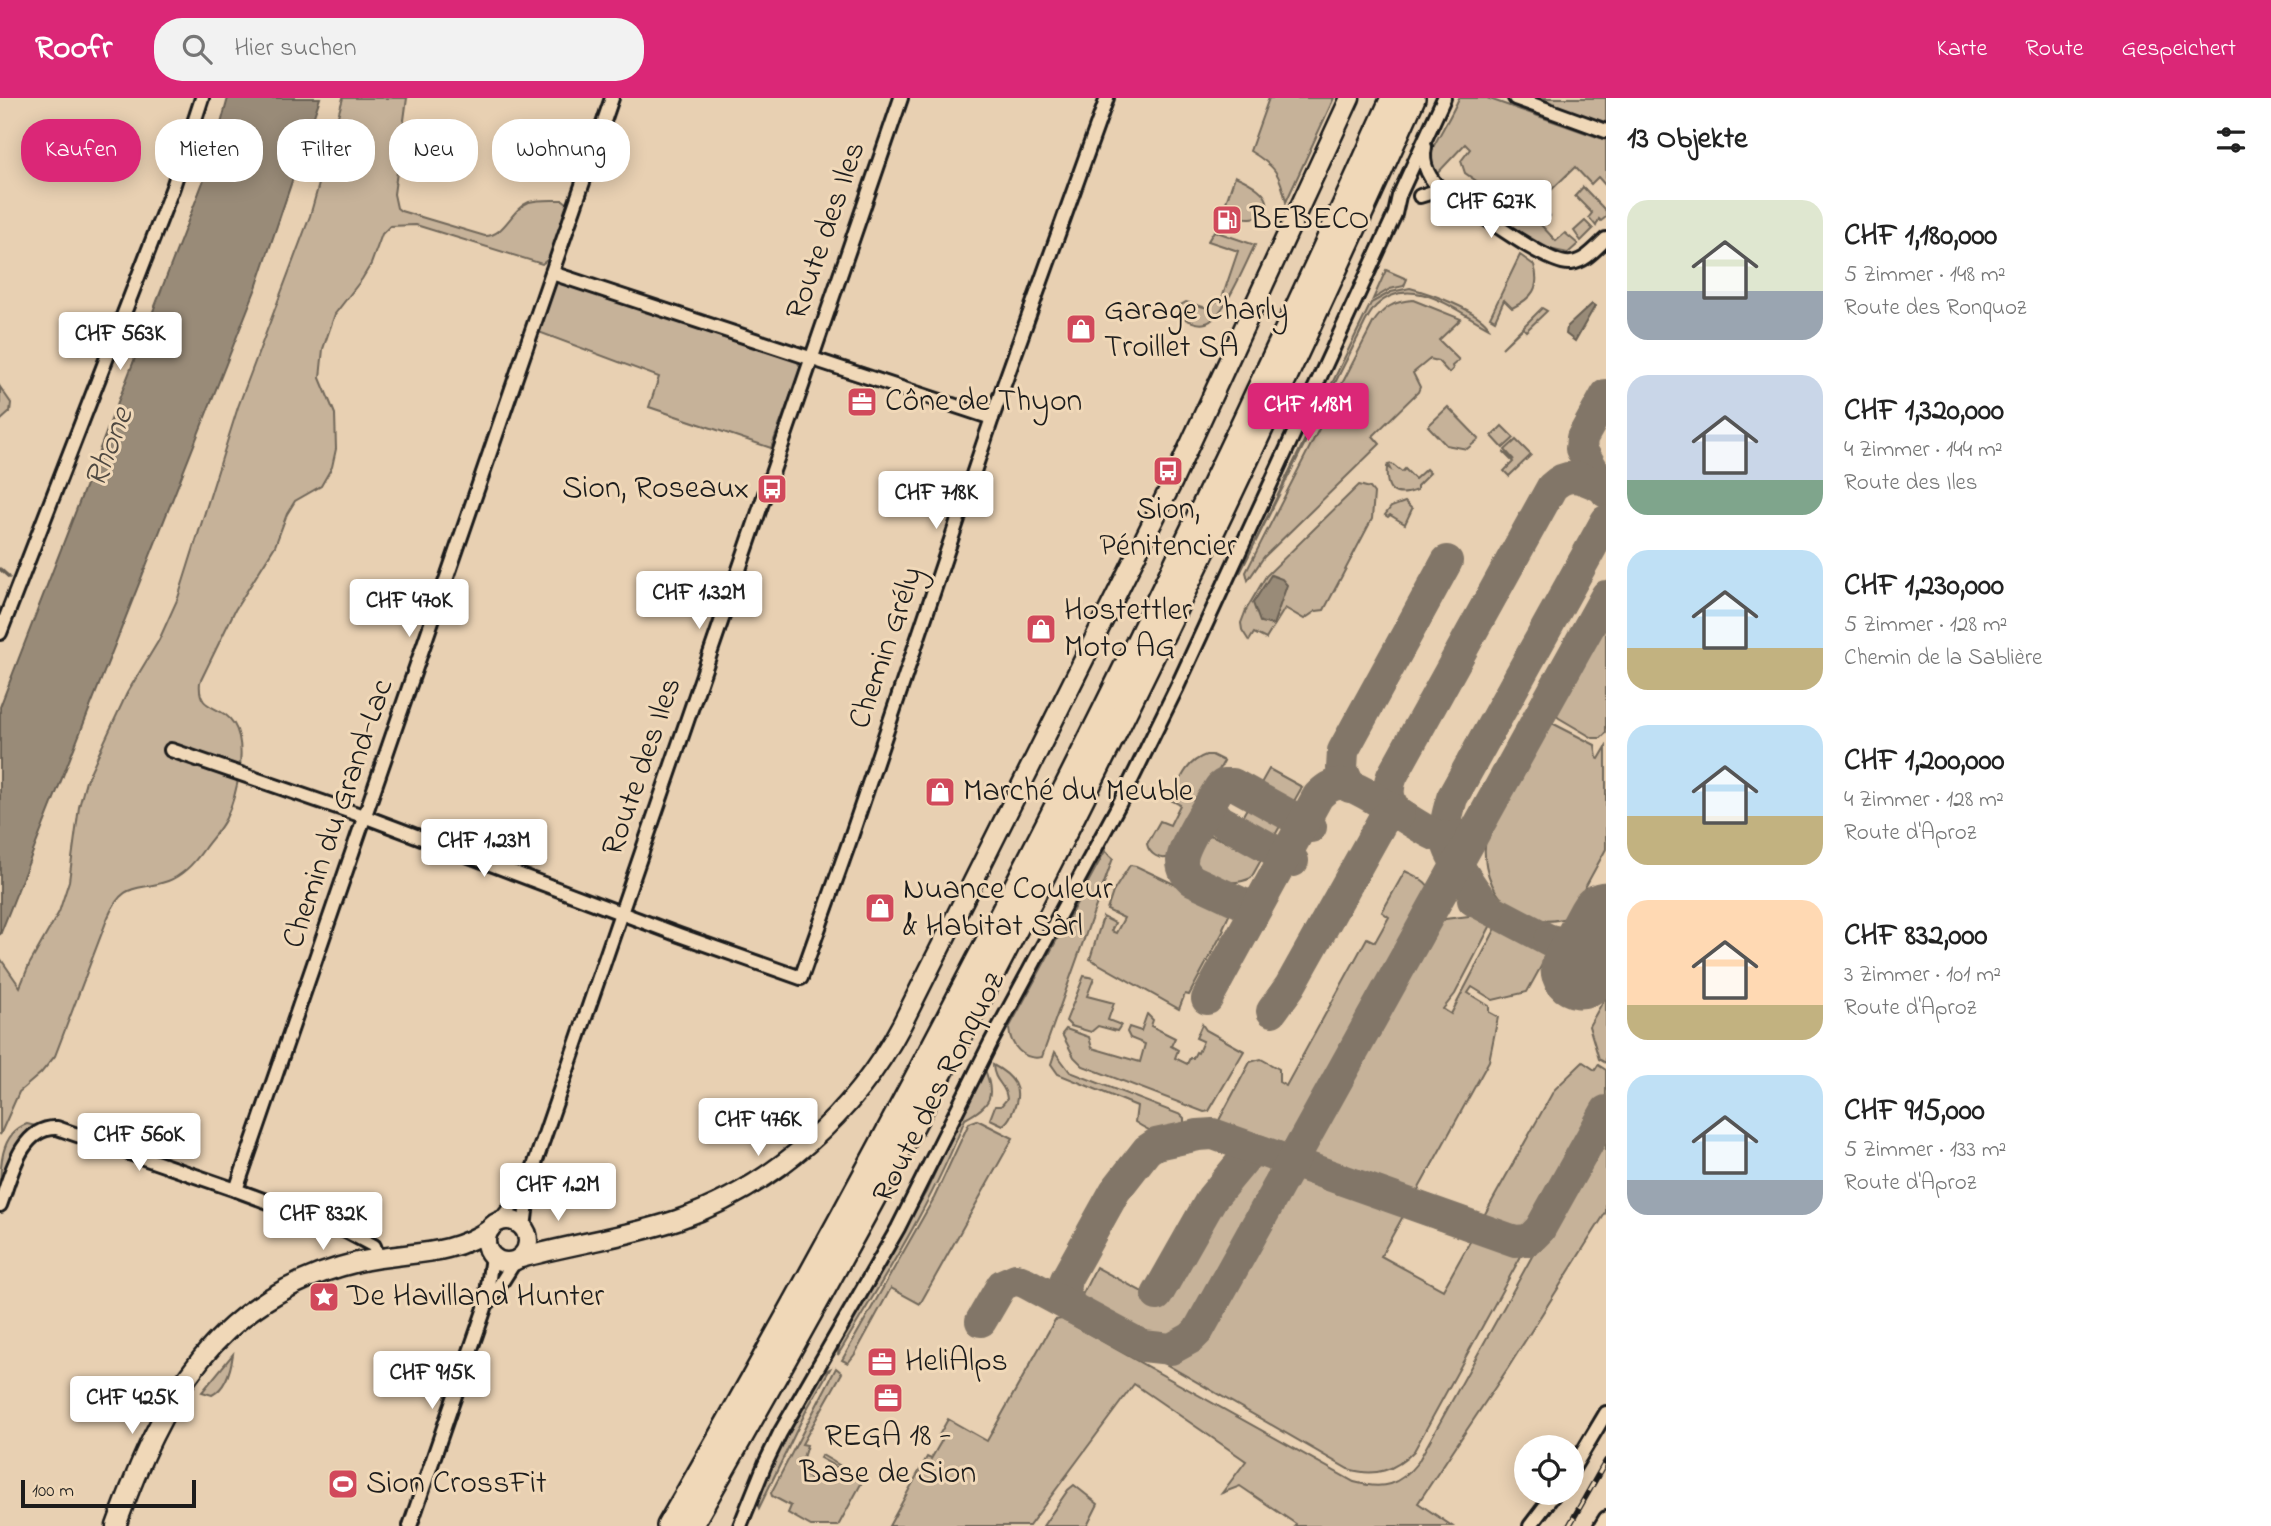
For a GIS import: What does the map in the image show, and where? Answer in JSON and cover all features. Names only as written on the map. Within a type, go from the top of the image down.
[{"type":"highway","points":[[668,1526],[831,1237],[1013,893],[1162,594],[1394,98]]},
{"type":"highway","points":[[690,1526],[774,1378],[973,1011],[1104,753],[1255,442],[1413,98]]},
{"type":"highway","points":[[708,1526],[774,1378]]},
{"type":"street","points":[[0,633],[173,187],[202,98]]},
{"type":"street","name":"Chemin du Grand-Lac","points":[[236,1190],[612,98]]},
{"type":"street","name":"Route des Iles","points":[[526,1231],[524,1211],[531,1175],[901,98]]},
{"type":"street","name":"Chemin Grély","points":[[621,913],[801,978],[862,807],[992,418],[1107,98]]},
{"type":"street","points":[[116,1526],[140,1461],[179,1389],[200,1359],[228,1329],[256,1306],[283,1290],[320,1273],[378,1258],[448,1250],[492,1256],[503,1262],[663,1224],[733,1195],[794,1155],[833,1119],[856,1093],[897,1034],[1170,476],[1350,98]]},
{"type":"street","name":"Route des Ronquoz","points":[[740,1526],[780,1433],[898,1228],[990,1042],[1124,795],[1395,214],[1399,196],[1444,98]]},
{"type":"street","points":[[1515,98],[1606,131]]},
{"type":"street","name":"Route des Ronquoz","points":[[1395,214],[1408,202],[1420,196],[1427,186],[1428,174],[1423,153],[1427,135]]},
{"type":"street","name":"Route des Ronquoz","points":[[1416,161],[1415,178],[1420,196]]},
{"type":"street","points":[[1428,174],[1444,192],[1561,263],[1573,263],[1586,258],[1606,239]]},
{"type":"street","points":[[1420,196],[1436,191],[1444,192]]},
{"type":"street","points":[[552,274],[992,418]]},
{"type":"street","points":[[172,750],[366,817],[621,913]]},
{"type":"street","points":[[0,1205],[28,1140],[50,1128],[65,1130],[236,1190],[361,1238],[373,1246],[378,1258]]},
{"type":"street","name":"Route des Iles","points":[[495,1225],[517,1200],[531,1175]]},
{"type":"street","points":[[448,1250],[475,1239],[495,1225],[513,1221],[546,1241],[582,1242]]},
{"type":"street","points":[[410,1526],[485,1308],[492,1256],[486,1242],[495,1225]]},
{"type":"street","points":[[485,1308],[527,1249],[526,1231]]},
{"type":"street","points":[[1584,1450],[1606,1413]]},
{"type":"street","points":[[127,1526],[157,1429]]},
{"type":"street","points":[[1530,1526],[1546,1505]]},
{"type":"street","points":[[1601,1526],[1606,1518]]},
{"type":"shaded area","points":[[343,98],[407,98],[404,119],[389,119],[389,182],[396,182],[394,194],[397,208],[401,211],[485,236],[498,232],[517,210],[529,202],[563,200],[569,209],[552,256],[542,264],[416,225],[390,226],[382,234],[371,264],[335,314],[323,349],[320,378],[335,414],[336,449],[332,467],[321,486],[295,501],[287,514],[275,546],[235,610],[200,682],[202,699],[229,717],[238,734],[241,758],[234,797],[226,818],[197,859],[184,872],[168,881],[132,889],[114,905],[55,1056],[41,1073],[19,1092],[0,1135],[0,958],[20,987],[29,965],[59,912],[69,881],[79,807],[86,781],[127,693],[159,640],[178,598],[238,407],[310,216],[320,182],[375,182],[375,119],[337,119]]},
{"type":"shaded area","points":[[1269,98],[1334,98],[1286,202],[1275,171],[1250,151]]},
{"type":"shaded area","points":[[1459,98],[1487,98],[1606,140],[1606,186],[1598,177],[1591,184],[1575,167],[1542,199],[1546,206],[1502,206],[1505,201],[1465,173],[1461,161],[1470,149],[1465,144],[1435,176],[1428,158]]},
{"type":"shaded area","points":[[1541,98],[1606,98],[1606,124],[1550,104]]},
{"type":"shaded area","points":[[1235,176],[1258,189],[1266,199],[1265,210],[1259,216],[1244,218],[1223,211]]},
{"type":"shaded area","points":[[1583,187],[1606,211],[1606,217],[1601,221],[1599,219],[1596,226],[1589,217],[1592,213],[1575,196]]},
{"type":"shaded area","points":[[1504,211],[1546,211],[1550,216],[1541,225],[1556,241],[1565,233],[1578,244],[1568,253],[1544,248],[1499,218]]},
{"type":"shaded area","points":[[1585,221],[1593,229],[1581,241],[1574,231]]},
{"type":"shaded area","points":[[1214,231],[1255,245],[1220,311],[1213,319],[1199,324],[1176,314],[1179,306],[1186,302],[1207,308],[1218,300],[1221,301],[1238,251],[1208,241]]},
{"type":"shaded area","points":[[1520,255],[1534,265],[1535,286],[1530,296],[1512,308],[1504,300],[1495,320],[1490,317]]},
{"type":"shaded area","points":[[1386,270],[1407,279],[1404,286],[1390,289],[1373,299]]},
{"type":"shaded area","points":[[557,280],[796,359],[801,368],[771,448],[649,407],[659,377],[536,331],[552,284]]},
{"type":"shaded area","points":[[1410,288],[1465,309],[1476,315],[1489,328],[1449,305],[1419,294],[1390,296],[1376,306],[1365,322],[1240,573],[1371,303],[1391,292]]},
{"type":"shaded area","points":[[1413,300],[1461,319],[1439,340],[1459,360],[1449,373],[1438,361],[1430,359],[1413,373],[1420,387],[1418,392],[1373,436],[1380,444],[1264,557],[1248,580],[1246,572],[1373,323],[1390,306]]},
{"type":"shaded area","points":[[1542,308],[1547,311],[1526,331],[1523,328],[1502,348]]},
{"type":"shaded area","points":[[0,387],[11,403],[10,412],[0,421]]},
{"type":"shaded area","points":[[1448,407],[1479,439],[1467,449],[1446,445],[1428,426]]},
{"type":"shaded area","points":[[1502,426],[1514,438],[1503,448],[1492,436]]},
{"type":"shaded area","points":[[1516,440],[1531,455],[1509,476],[1504,471],[1513,462],[1503,452],[1514,460],[1505,450]]},
{"type":"shaded area","points":[[1392,464],[1402,472],[1405,469],[1415,479],[1426,469],[1430,473],[1417,486],[1417,490],[1397,493],[1388,482],[1387,467],[1390,469],[1388,465]]},
{"type":"shaded area","points":[[1359,485],[1370,488],[1374,493],[1372,519],[1324,610],[1316,611],[1304,619],[1285,608],[1266,639],[1254,633],[1249,641],[1241,623],[1266,576]]},
{"type":"shaded area","points":[[1405,502],[1412,509],[1405,524],[1385,515],[1391,507]]},
{"type":"shaded area","points":[[1606,613],[1606,733],[1601,738],[1593,738],[1554,714],[1553,706]]},
{"type":"shaded area","points":[[1550,722],[1595,745],[1599,759],[1606,747],[1606,849],[1569,917],[1549,921],[1530,918],[1514,911],[1502,899],[1492,884],[1486,867],[1485,848],[1488,828],[1543,728]]},
{"type":"shaded area","points":[[1206,755],[1224,761],[1170,857],[1156,856],[1147,844],[1160,821],[1170,825],[1180,805],[1171,800],[1180,779],[1193,762]]},
{"type":"shaded area","points":[[1269,769],[1302,787],[1251,878],[1236,882],[1210,877],[1195,861],[1194,851],[1199,842],[1210,835],[1228,842]]},
{"type":"shaded area","points":[[1105,851],[1113,858],[1042,1057],[1029,1057],[1015,1046],[1009,1028]]},
{"type":"shaded area","points":[[1130,865],[1231,911],[1224,930],[1189,995],[1185,994],[1179,1009],[1090,959],[1103,917],[1115,923],[1111,931],[1116,933],[1124,918],[1107,910],[1113,892]]},
{"type":"shaded area","points":[[1405,871],[1429,887],[1431,897],[1287,1153],[1211,1128],[1217,1124],[1250,1062],[1261,1059],[1279,1069],[1279,1082],[1286,1086],[1367,938],[1375,942],[1389,917],[1382,912]]},
{"type":"shaded area","points":[[1477,915],[1493,921],[1455,994],[1443,1009],[1451,1014],[1498,924],[1549,952],[1527,992],[1493,1000],[1472,987],[1468,993],[1489,1006],[1489,1012],[1498,1017],[1489,1061],[1413,1199],[1308,1164],[1305,1159],[1428,934],[1445,919]]},
{"type":"shaded area","points":[[1084,976],[1094,978],[1087,996],[1114,1003],[1108,1020],[1121,1025],[1117,1031],[1098,1026],[1091,1032],[1071,1026],[1066,1021]]},
{"type":"shaded area","points":[[1606,996],[1606,1063],[1599,1059],[1589,1026]]},
{"type":"shaded area","points":[[1147,1014],[1153,1020],[1151,1026],[1175,1038],[1171,1046],[1178,1050],[1175,1058],[1187,1064],[1196,1052],[1198,1053],[1203,1041],[1196,1038],[1202,1024],[1206,1030],[1244,1051],[1209,1111],[1204,1112],[1083,1066],[1074,1057],[1062,1034],[1066,1029],[1089,1037],[1092,1048],[1140,1062],[1145,1044],[1130,1038],[1127,1032],[1129,1027],[1141,1031]]},
{"type":"shaded area","points":[[1055,1052],[1070,1072],[1181,1115],[1184,1125],[1180,1131],[1167,1134],[1141,1126],[1135,1122],[1137,1106],[1058,1074],[1051,1064]]},
{"type":"shaded area","points":[[1583,1062],[1595,1070],[1598,1065],[1606,1070],[1606,1101],[1538,1224],[1532,1230],[1519,1235],[1484,1226],[1481,1221],[1554,1090]]},
{"type":"shaded area","points":[[993,1065],[1011,1078],[1017,1089],[1016,1103],[1009,1119],[1003,1125],[990,1119],[995,1106],[1001,1106],[1007,1099],[1005,1090],[995,1076]]},
{"type":"shaded area","points":[[984,1067],[990,1086],[989,1099],[981,1109],[965,1119],[923,1210],[838,1355],[839,1344],[926,1192]]},
{"type":"shaded area","points":[[977,1120],[1013,1138],[920,1304],[891,1288],[855,1354],[848,1363],[842,1360],[934,1198],[969,1123]]},
{"type":"shaded area","points":[[27,1124],[40,1127],[0,1192],[3,1152],[11,1135]]},
{"type":"shaded area","points":[[1601,1132],[1606,1134],[1606,1212],[1508,1368],[1418,1503],[1452,1526],[1295,1526],[1296,1524],[1240,1486],[1222,1493],[1246,1461],[1134,1384],[1029,1526],[889,1526],[927,1457],[931,1459],[942,1440],[938,1437],[948,1419],[987,1441],[1055,1320],[1062,1319],[1354,1482],[1382,1486],[1397,1481],[1418,1462]]},
{"type":"shaded area","points":[[1257,1155],[1280,1167],[1200,1310],[1187,1326],[1173,1333],[1158,1335],[1143,1332],[1081,1297],[1096,1267],[1161,1302],[1233,1179]]},
{"type":"shaded area","points":[[1298,1170],[1407,1209],[1381,1256],[1443,1290],[1473,1236],[1526,1247],[1414,1451],[1392,1468],[1376,1472],[1348,1469],[1164,1363],[1184,1358],[1200,1346]]},
{"type":"shaded area","points":[[233,1354],[229,1372],[221,1388],[212,1395],[202,1392]]},
{"type":"shaded area","points":[[836,1368],[842,1373],[802,1444],[807,1445],[802,1461],[806,1466],[804,1473],[813,1483],[834,1478],[838,1468],[820,1458],[822,1455],[844,1468],[841,1476],[851,1481],[858,1469],[867,1473],[838,1526],[811,1526],[788,1513],[791,1506],[771,1493]]},
{"type":"shaded area","points":[[830,1369],[808,1407],[759,1508],[759,1497],[772,1462],[822,1373]]},
{"type":"shaded area","points":[[1074,1485],[1098,1504],[1087,1526],[1043,1526],[1068,1490]]},
{"type":"water","name":"Rhone","points":[[228,98],[320,98],[313,119],[277,119],[277,182],[292,182],[256,288],[0,935],[0,707],[203,182],[263,182],[263,119],[222,119]]},
{"type":"water","points":[[1592,304],[1595,306],[1575,341],[1566,334],[1567,327]]},
{"type":"water","points":[[1271,575],[1282,579],[1287,585],[1273,625],[1260,622],[1253,603]]},
{"type":"waterway","points":[[0,569],[9,577]]},
{"type":"taxiway","points":[[1606,395],[1582,438],[1581,449],[1606,492]]},
{"type":"taxiway","points":[[1399,814],[1389,796],[1392,776],[1552,487],[1565,478],[1572,477],[1606,488]]},
{"type":"taxiway","points":[[1490,909],[1473,888],[1448,846],[1445,830],[1452,798],[1606,521]]},
{"type":"taxiway","points":[[1350,787],[1342,769],[1343,751],[1447,561]]},
{"type":"taxiway","points":[[981,1321],[1002,1285],[1016,1279],[1143,1346],[1171,1349],[1198,1331],[1606,596]]},
{"type":"taxiway","points":[[1260,901],[1248,906],[1192,880],[1184,869],[1183,854],[1220,787],[1233,784],[1311,827]]},
{"type":"taxiway","points":[[1207,999],[1318,796],[1329,787],[1335,784],[1351,786],[1435,835],[1445,838],[1463,836]]},
{"type":"taxiway","points":[[1272,1011],[1290,986],[1383,820],[1391,814],[1399,814]]},
{"type":"taxiway","points":[[1201,820],[1214,817],[1293,861]]},
{"type":"taxiway","points":[[1473,900],[1606,970]]},
{"type":"taxiway","points":[[1550,940],[1567,942],[1582,939],[1595,932],[1606,919]]},
{"type":"taxiway","points":[[1072,1308],[1064,1291],[1066,1279],[1115,1191],[1147,1150],[1156,1144],[1213,1134],[1515,1241],[1529,1240],[1540,1229],[1606,1111]]},
{"type":"taxiway","points":[[1157,1295],[1212,1198],[1250,1152],[1260,1151]]},
{"type":"runway","points":[[1580,969],[1606,921]]},
{"type":"railway","points":[[1569,1526],[1606,1461]]},
{"type":"place","name":"BEBECO","points":[[1227,220]]},
{"type":"place","name":"Garage Charly Troillet SA","points":[[1081,329]]},
{"type":"place","name":"Cône de Thyon","points":[[862,402]]},
{"type":"place","name":"Sion, Pénitencier","points":[[1168,471]]},
{"type":"place","name":"Sion, Roseaux","points":[[772,489]]},
{"type":"place","name":"Hostettler Moto AG","points":[[1041,629]]},
{"type":"place","name":"Marché du Meuble","points":[[940,792]]},
{"type":"place","name":"Nuance Couleur & Habitat Sàrl","points":[[880,908]]},
{"type":"place","name":"De Havilland Hunter","points":[[324,1297]]},
{"type":"place","name":"HeliAlps","points":[[882,1362]]},
{"type":"place","name":"REGA 18 - Base de Sion","points":[[888,1398]]},
{"type":"place","name":"Sion CrossFit","points":[[343,1484]]}]
